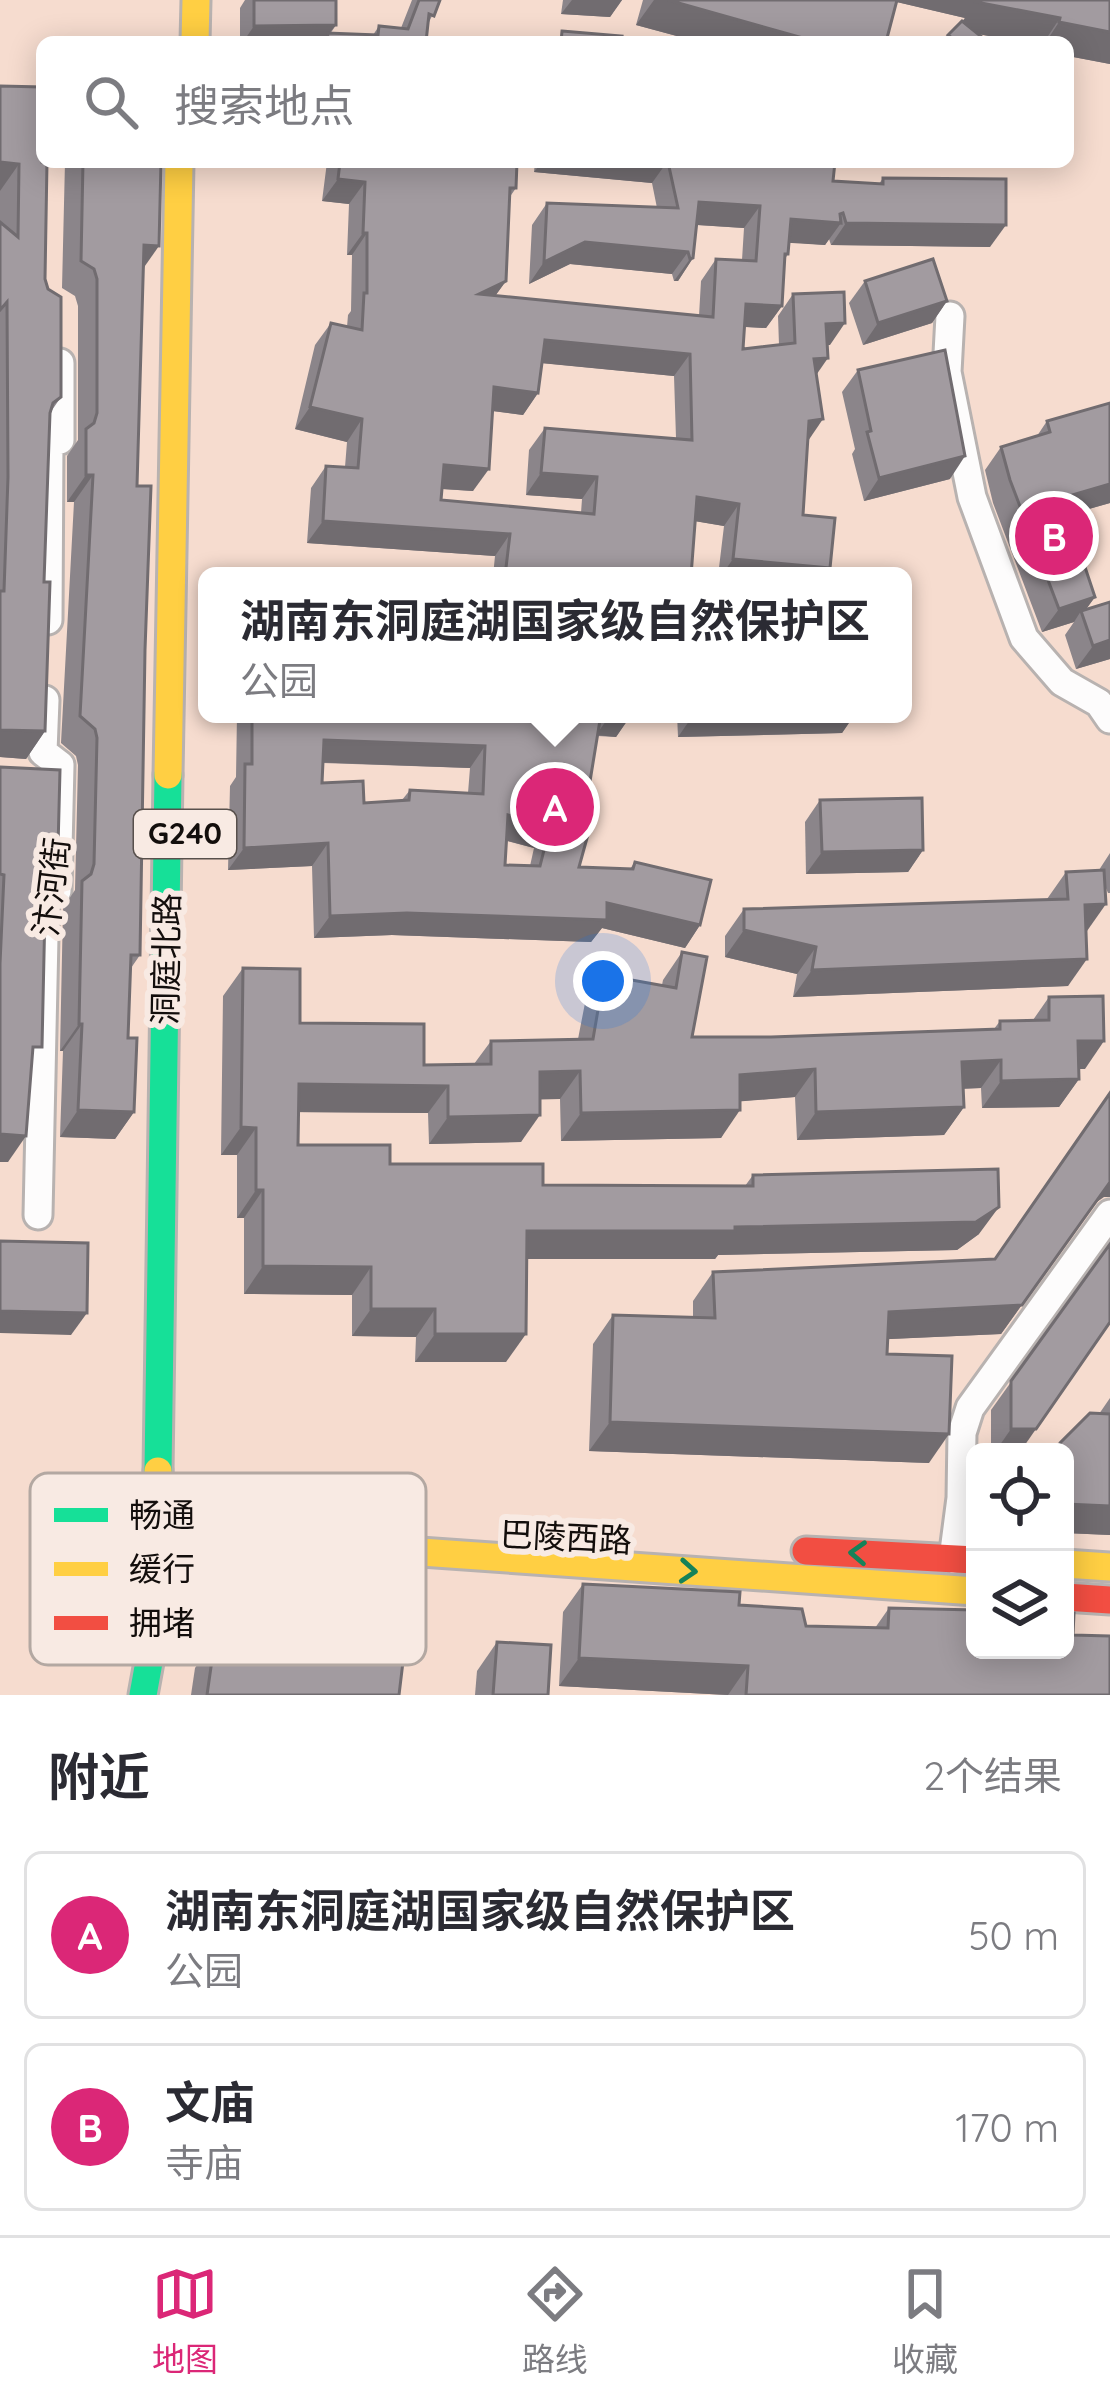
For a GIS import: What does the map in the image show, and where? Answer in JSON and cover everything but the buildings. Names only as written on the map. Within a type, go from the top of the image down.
[{"type":"main road","points":[[181,0],[181,36]]},
{"type":"main road","points":[[195,36],[196,0]]},
{"type":"main road","name":"洞庭北路","points":[[161,1473],[157,1437],[179,168]]},
{"type":"main road","name":"洞庭北路","points":[[167,1473],[186,818],[194,168]]},
{"type":"main road","name":"巴陵西路","points":[[426,1528],[693,1544]]},
{"type":"main road","points":[[788,1550],[964,1559]]},
{"type":"main road","name":"巴陵西路","points":[[426,1552],[966,1590]]},
{"type":"main road","points":[[1074,1565],[1110,1567]]},
{"type":"main road","points":[[1074,1598],[1110,1600]]},
{"type":"main road","name":"洞庭北路","points":[[143,1695],[148,1665]]},
{"type":"street","points":[[950,316],[946,372],[972,496],[1024,638],[1062,682],[1100,703],[1110,718]]},
{"type":"street","name":"汴河街","points":[[38,1215],[45,891],[57,891],[60,765],[43,752],[49,440],[59,440],[59,328]]},
{"type":"street","points":[[964,1559],[962,1433],[970,1408],[1110,1214]]},
{"type":"shaded area","points":[[0,0],[1110,0],[1110,1695],[0,1695]]},
{"type":"traffic: fast","points":[[158,1471],[168,775]]},
{"type":"traffic: fast","points":[[143,1695],[148,1665]]},
{"type":"traffic: slow","points":[[195,36],[196,0]]},
{"type":"traffic: slow","points":[[168,775],[179,168]]},
{"type":"traffic: slow","points":[[426,1552],[966,1590]]},
{"type":"traffic: slow","points":[[1074,1565],[1110,1567]]},
{"type":"traffic: jam","points":[[806,1551],[966,1560]]},
{"type":"traffic: jam","points":[[1074,1598],[1110,1600]]},
{"type":"place","name":"文庙","points":[[1054,536]]},
{"type":"place","name":"湖南东洞庭湖国家级自然保护区","points":[[555,807]]}]
